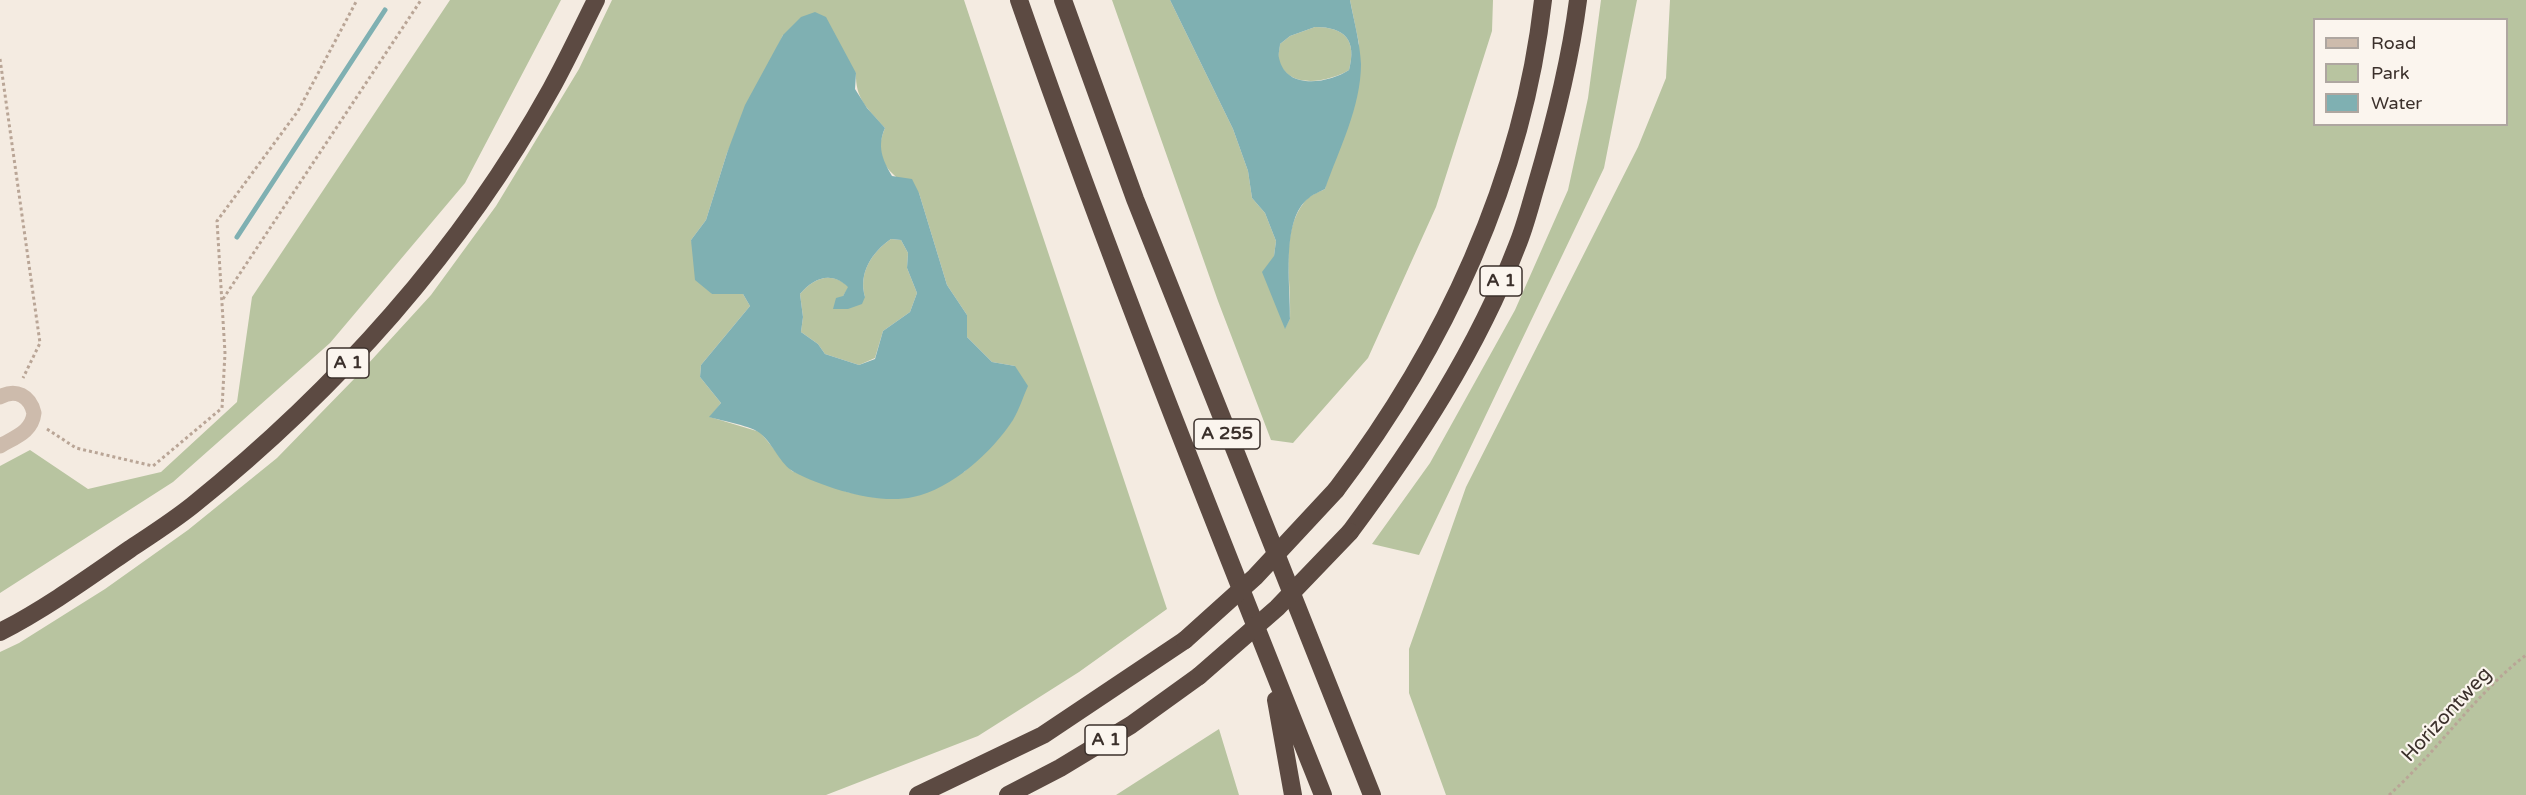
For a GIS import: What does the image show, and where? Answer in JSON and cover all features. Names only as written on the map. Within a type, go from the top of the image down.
[{"type":"highway","name":"A 1","points":[[0,632],[105,567],[192,507],[263,445],[352,360],[421,280],[483,198],[550,90],[596,0]]},
{"type":"highway","name":"A 255","points":[[1019,0],[1098,217],[1323,795]]},
{"type":"highway","name":"A 255","points":[[1063,0],[1135,199],[1265,531],[1372,795]]},
{"type":"highway","points":[[918,795],[1043,735],[1185,640],[1255,577],[1336,490],[1368,448],[1412,379],[1445,318],[1483,236],[1511,152],[1527,92],[1543,0]]},
{"type":"highway","name":"A 1","points":[[1008,795],[1060,768],[1131,725],[1199,676],[1277,608],[1350,531],[1393,474],[1447,389],[1478,332],[1517,246],[1561,94],[1578,0]]},
{"type":"highway","points":[[1270,662],[1293,795]]},
{"type":"street","points":[[0,446],[25,432],[33,420],[34,413],[28,399],[8,395]]},
{"type":"path","points":[[33,420],[76,448],[153,466],[222,408],[225,353],[217,221],[298,111],[357,0]]},
{"type":"path","points":[[222,300],[421,0]]},
{"type":"path","points":[[0,59],[40,343],[8,395]]},
{"type":"path","name":"Horizontweg","points":[[2389,795],[2526,655]]},
{"type":"green space","points":[[450,0],[561,0],[465,183],[330,343],[173,482],[0,593],[0,466],[30,450],[88,489],[161,472],[237,402],[252,297]]},
{"type":"green space","points":[[612,0],[964,0],[1167,609],[1079,672],[978,736],[826,795],[0,795],[0,652],[19,643],[105,589],[188,530],[277,458],[431,295],[496,206],[579,69]],"holes":[[[783,35],[856,73],[860,97],[885,128],[880,150],[887,167],[901,181],[919,193],[947,285],[967,315],[967,337],[992,362],[1015,366],[1013,419],[993,444],[964,472],[878,498],[847,492],[792,471],[760,432],[710,417],[721,403],[700,377],[701,365],[750,306],[743,294],[712,294],[691,240],[706,220],[727,153]]]},
{"type":"green space","points":[[1112,0],[1170,0],[1233,129],[1248,171],[1252,198],[1265,213],[1276,241],[1274,256],[1285,328],[1290,319],[1288,258],[1292,228],[1305,201],[1325,189],[1359,44],[1350,0],[1493,0],[1492,31],[1436,207],[1368,358],[1293,443],[1271,440],[1218,301]]},
{"type":"green space","points":[[1601,0],[1637,0],[1604,168],[1419,555],[1372,544],[1430,463],[1515,310],[1568,190],[1588,98]]},
{"type":"green space","points":[[1670,0],[2526,0],[2526,795],[1446,795],[1409,693],[1409,649],[1466,487],[1638,147],[1666,78]]},
{"type":"green space","points":[[1315,27],[1334,30],[1346,37],[1351,51],[1349,70],[1331,78],[1309,81],[1290,75],[1283,68],[1278,58],[1280,44],[1290,36]]},
{"type":"green space","points":[[891,239],[901,240],[908,253],[907,268],[917,293],[910,312],[883,331],[875,358],[859,365],[825,354],[818,344],[801,332],[803,317],[800,294],[811,283],[830,278],[843,282],[849,287],[843,296],[865,297],[863,280],[868,264],[878,250]]},
{"type":"green space","points":[[1219,729],[1239,795],[1116,795]]},
{"type":"water","points":[[1170,0],[1350,0],[1361,64],[1357,96],[1348,128],[1325,189],[1309,198],[1300,208],[1294,221],[1289,255],[1290,319],[1285,329],[1262,272],[1274,256],[1276,241],[1265,213],[1252,198],[1248,171],[1233,129]],"holes":[[[1315,27],[1341,33],[1350,43],[1349,70],[1341,75],[1320,81],[1299,80],[1290,76],[1283,69],[1279,58],[1280,44],[1290,36]]]},
{"type":"water","points":[[815,12],[826,17],[856,73],[855,89],[867,108],[885,128],[881,147],[888,170],[892,176],[912,179],[919,193],[947,285],[967,315],[967,337],[992,362],[1015,366],[1028,386],[1013,420],[994,444],[970,468],[942,486],[913,497],[884,499],[868,497],[821,484],[789,468],[757,431],[709,417],[721,403],[700,377],[701,365],[750,306],[743,294],[712,294],[695,280],[691,240],[706,220],[745,105],[783,35],[801,17]],"holes":[[[891,239],[901,240],[908,253],[907,268],[917,293],[910,312],[883,331],[875,359],[859,365],[825,354],[818,344],[801,332],[803,317],[800,294],[817,280],[836,279],[848,287],[843,296],[836,298],[833,309],[848,309],[862,304],[865,297],[863,280],[868,264],[884,244]]]},
{"type":"waterway","points":[[237,237],[385,10]]}]
